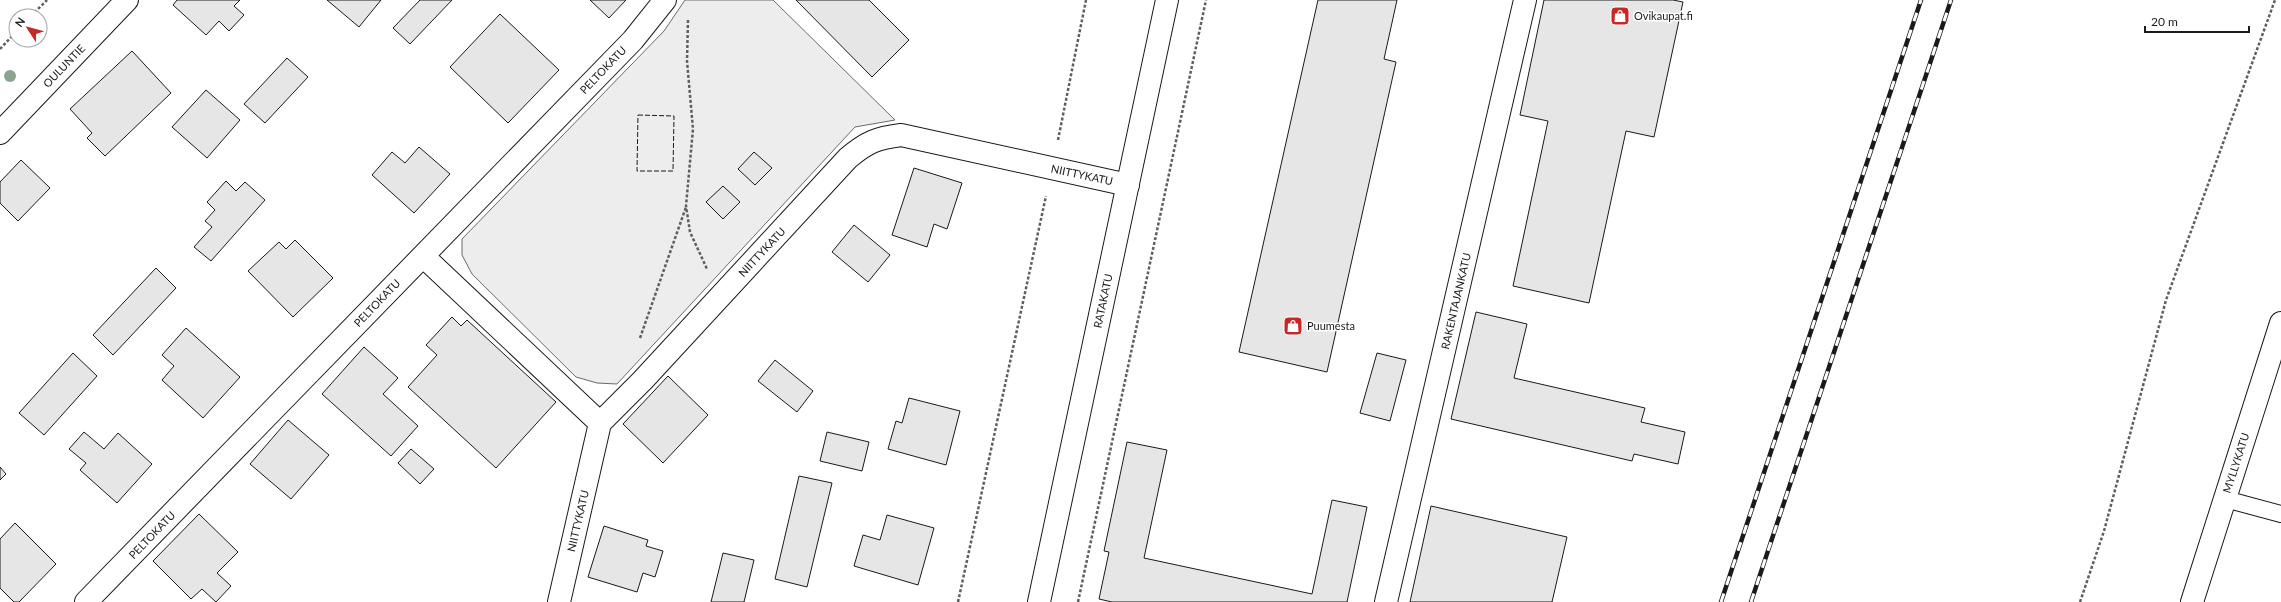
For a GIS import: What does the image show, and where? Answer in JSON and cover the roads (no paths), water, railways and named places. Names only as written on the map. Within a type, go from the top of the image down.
[{"type":"street","name":"OULUNTIE","points":[[0,133],[127,0]]},
{"type":"street","name":"PELTOKATU","points":[[86,602],[633,40],[665,0]]},
{"type":"street","name":"RATAKATU","points":[[1039,602],[1167,0]]},
{"type":"street","name":"RAKENTAJANKATU","points":[[1386,602],[1525,0]]},
{"type":"street","name":"NIITTYKATU","points":[[559,602],[600,424],[643,380],[848,158],[863,145],[880,138],[901,135],[1128,185]]},
{"type":"street","points":[[423,256],[600,424]]},
{"type":"street","name":"MYLLYKATU","points":[[2192,602],[2281,324]]},
{"type":"lane","points":[[2225,499],[2281,514]]},
{"type":"railway","points":[[1721,602],[1921,0]]},
{"type":"railway","points":[[1751,602],[1951,0]]},
{"type":"place","name":"Ovikaupat.fi","points":[[1620,16]]},
{"type":"place","name":"Puumesta","points":[[1293,326]]}]
